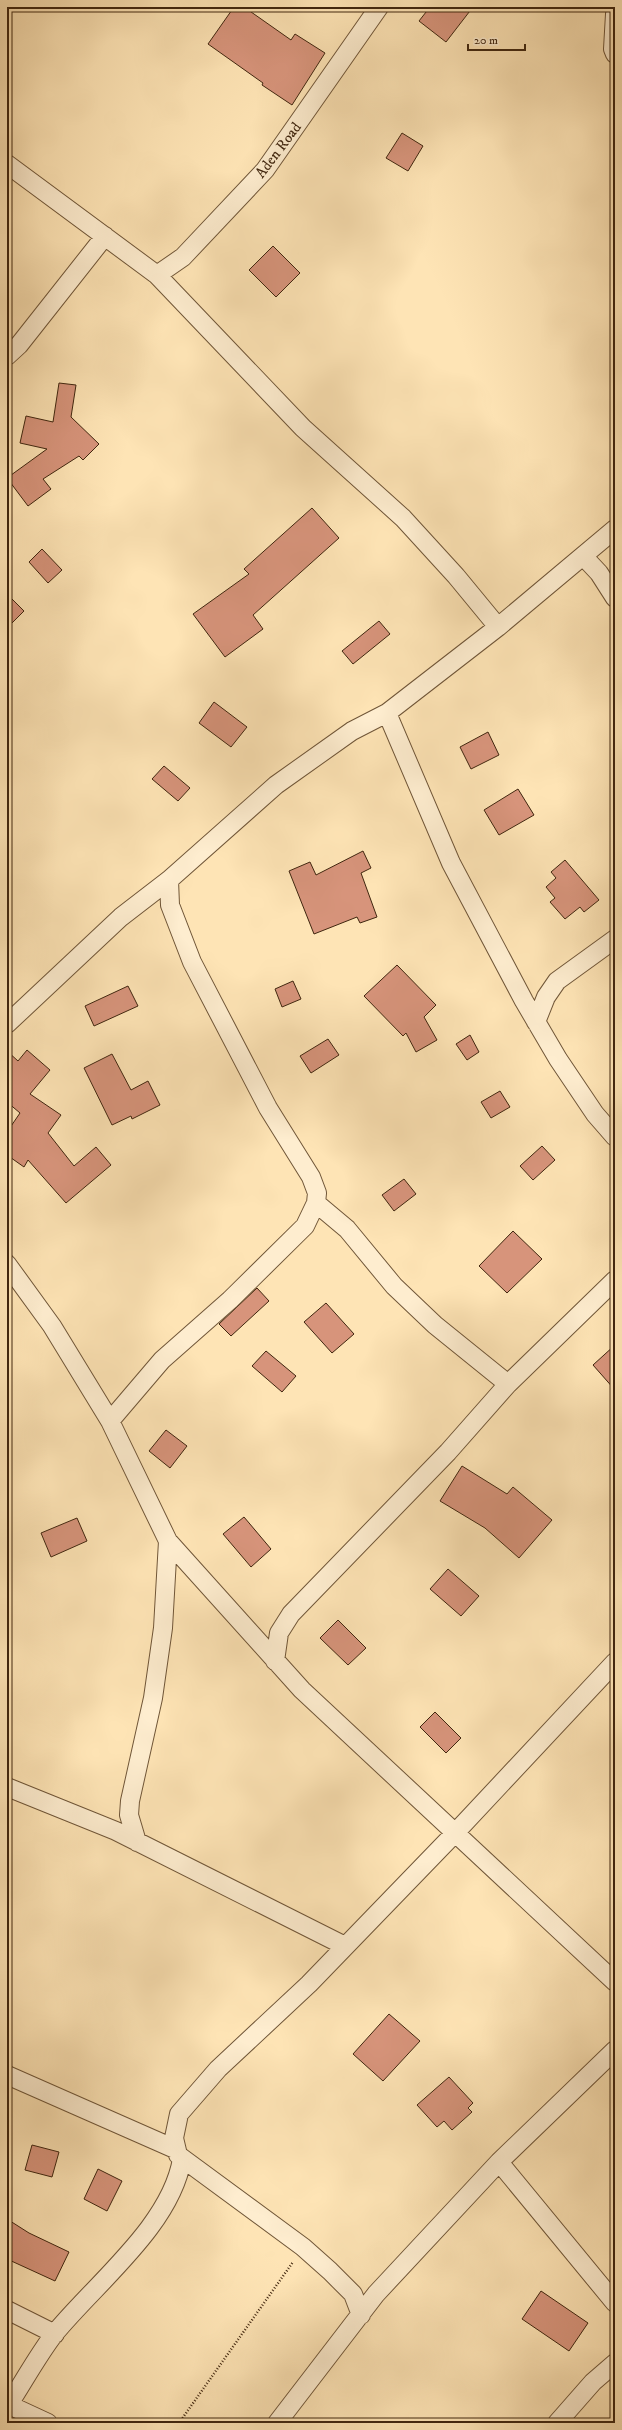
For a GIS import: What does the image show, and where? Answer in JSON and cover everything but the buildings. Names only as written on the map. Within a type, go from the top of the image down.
[{"type":"street","name":"Aden Road","points":[[157,275],[183,257],[266,170],[379,7]]},
{"type":"street","points":[[615,14],[613,49],[615,54]]},
{"type":"street","points":[[7,164],[157,275],[303,428],[403,518],[456,576],[498,627]]},
{"type":"street","points":[[7,356],[19,345],[105,236]]},
{"type":"street","points":[[7,1024],[121,917],[169,880],[276,785],[352,731],[387,713],[498,627],[615,529]]},
{"type":"street","points":[[584,556],[599,573],[615,598]]},
{"type":"street","points":[[387,713],[451,863],[536,1022],[558,1059],[591,1108],[615,1137]]},
{"type":"street","points":[[110,1421],[162,1360],[230,1300],[306,1226],[316,1203],[317,1193],[311,1178],[268,1108],[192,962],[170,905],[169,880]]},
{"type":"street","points":[[536,1022],[546,997],[557,981],[615,939]]},
{"type":"street","points":[[316,1203],[347,1229],[394,1286],[435,1325],[508,1384]]},
{"type":"street","points":[[7,1264],[52,1326],[110,1421],[168,1541],[275,1662],[326,1713],[615,1982]]},
{"type":"street","points":[[275,1662],[279,1634],[291,1614],[448,1452],[508,1384],[615,1280]]},
{"type":"street","points":[[137,1842],[129,1815],[130,1801],[153,1698],[162,1628],[168,1541]]},
{"type":"street","points":[[48,2423],[8,2404],[55,2334],[156,2219],[172,2195],[179,2175],[179,2154],[174,2138],[179,2114],[218,2069],[309,1984],[455,1833],[615,1662]]},
{"type":"street","points":[[7,1787],[116,1831],[345,1946]]},
{"type":"street","points":[[278,2423],[376,2294],[499,2162],[615,2050]]},
{"type":"street","points":[[7,2076],[179,2154],[303,2247],[353,2294],[361,2314]]},
{"type":"street","points":[[499,2162],[615,2303]]},
{"type":"street","points":[[7,2310],[55,2334]]},
{"type":"street","points":[[557,2423],[592,2382],[615,2363]]},
{"type":"path","points":[[179,2423],[303,2247]]}]
